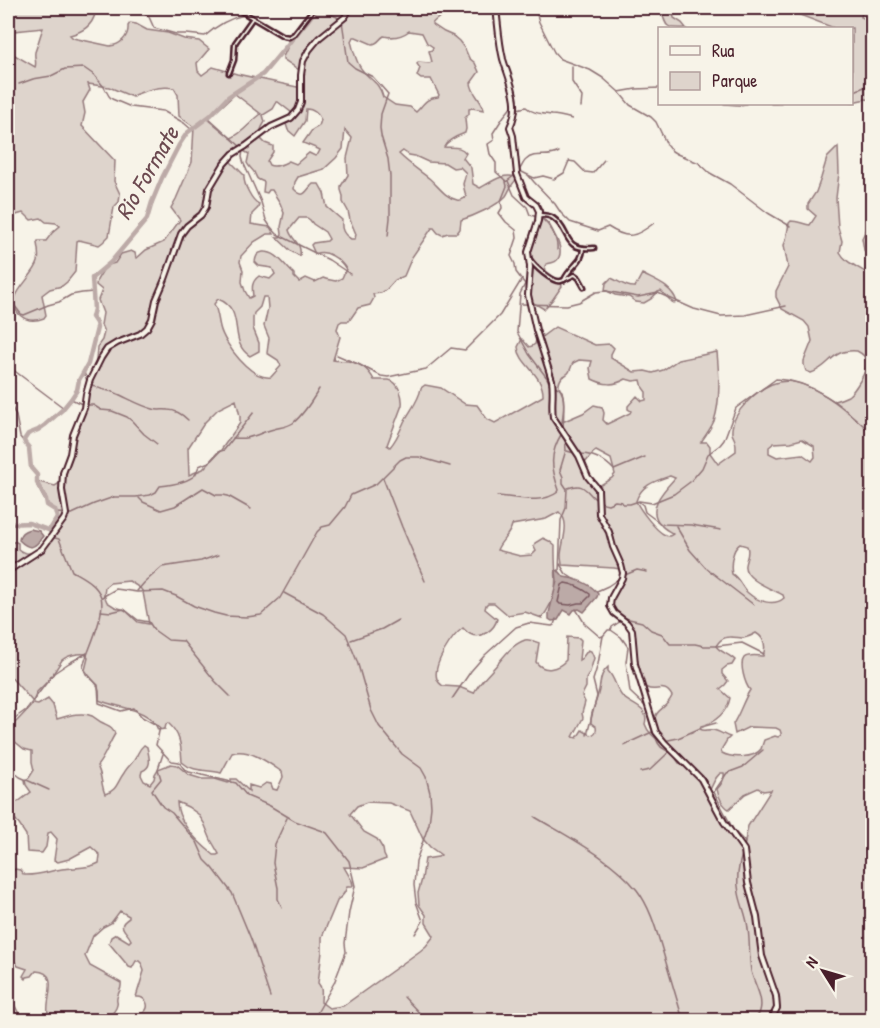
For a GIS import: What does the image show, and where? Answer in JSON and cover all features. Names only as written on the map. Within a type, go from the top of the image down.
[{"type":"street","points":[[239,10],[283,36],[289,37],[294,34],[314,8]]},
{"type":"street","points":[[8,571],[42,549],[64,519],[66,513],[62,490],[63,473],[70,454],[73,435],[84,408],[90,380],[101,358],[107,349],[140,334],[147,328],[181,234],[206,207],[210,189],[224,165],[233,154],[271,127],[291,118],[298,110],[301,102],[303,61],[306,55],[319,39],[345,16],[350,8]]},
{"type":"street","points":[[496,8],[503,59],[516,99],[515,117],[510,127],[517,174],[526,197],[536,205],[539,211],[528,256],[530,267],[528,290],[536,330],[554,389],[552,417],[579,456],[588,477],[598,489],[598,514],[609,532],[622,570],[622,578],[611,598],[610,606],[632,630],[635,664],[656,732],[702,779],[724,822],[744,850],[762,956],[776,996],[777,1008],[771,1020]]},
{"type":"street","points":[[229,73],[234,60],[235,44],[253,18]]},
{"type":"street","points":[[539,215],[555,219],[571,244],[594,248]]},
{"type":"street","points":[[564,280],[567,273],[582,258],[584,248]]},
{"type":"street","points":[[528,256],[536,268],[557,281],[575,275],[584,287]]},
{"type":"green space","points":[[8,8],[90,8],[95,14],[92,22],[82,30],[70,35],[73,38],[110,46],[125,37],[130,23],[136,24],[147,30],[199,41],[209,49],[197,63],[198,71],[202,75],[213,67],[297,87],[299,86],[299,70],[283,57],[289,44],[287,38],[294,36],[313,8],[456,8],[432,24],[459,41],[469,58],[475,63],[479,72],[471,83],[484,110],[469,109],[469,114],[465,118],[465,133],[450,140],[444,147],[464,150],[466,153],[463,158],[471,168],[473,184],[480,188],[502,177],[511,176],[517,179],[502,200],[461,220],[457,233],[442,235],[432,228],[412,257],[404,276],[395,280],[381,293],[373,294],[374,298],[370,305],[358,308],[349,321],[339,323],[337,329],[340,337],[333,360],[356,363],[367,370],[374,380],[392,381],[400,390],[402,405],[387,445],[390,447],[421,388],[425,385],[441,388],[465,404],[477,405],[487,419],[495,423],[543,396],[540,382],[522,359],[518,347],[522,339],[529,347],[532,346],[537,336],[540,338],[555,327],[595,345],[610,344],[614,348],[611,358],[634,372],[653,373],[663,370],[678,360],[717,352],[718,404],[713,424],[701,442],[707,442],[710,446],[710,453],[718,464],[736,451],[732,429],[738,413],[757,393],[768,386],[778,382],[799,383],[834,401],[851,394],[867,366],[864,356],[857,351],[848,351],[836,355],[818,370],[811,373],[806,371],[804,361],[812,341],[809,327],[804,321],[782,309],[776,297],[776,291],[788,267],[784,245],[789,223],[793,221],[810,225],[816,216],[808,209],[808,204],[816,192],[827,158],[838,147],[839,173],[836,198],[838,227],[842,241],[840,252],[848,261],[865,272],[872,268],[872,1020],[131,1020],[143,1013],[147,1007],[145,1000],[136,997],[144,971],[139,961],[136,961],[132,968],[129,967],[109,943],[111,937],[116,934],[129,942],[131,940],[122,926],[129,916],[120,911],[111,923],[93,936],[85,956],[90,966],[121,983],[117,1004],[108,1020],[55,1020],[50,1016],[48,1013],[50,981],[48,976],[36,971],[26,979],[23,976],[27,969],[8,960],[8,876],[15,869],[20,870],[24,875],[29,875],[91,866],[99,863],[100,855],[91,847],[69,859],[58,862],[54,860],[57,839],[51,832],[48,833],[46,847],[42,853],[27,852],[26,835],[16,820],[11,818],[8,821],[8,801],[18,802],[31,792],[25,780],[34,770],[32,751],[24,749],[8,736],[8,728],[33,704],[38,705],[48,699],[53,705],[57,719],[74,714],[84,714],[110,726],[115,734],[97,766],[105,794],[114,788],[144,745],[147,747],[149,761],[148,767],[142,771],[141,775],[144,781],[150,784],[158,769],[171,764],[177,765],[189,775],[202,779],[215,779],[228,783],[231,779],[236,779],[249,791],[249,785],[259,788],[266,783],[271,784],[273,789],[277,790],[283,777],[282,772],[271,764],[245,752],[232,753],[221,773],[196,769],[182,762],[178,736],[168,723],[165,729],[158,730],[154,722],[141,713],[99,700],[98,686],[85,670],[88,658],[85,654],[73,655],[62,660],[49,680],[37,692],[33,702],[8,674],[8,547],[15,542],[18,543],[18,549],[22,552],[35,551],[50,535],[58,520],[56,511],[46,502],[37,486],[39,482],[55,486],[63,481],[89,387],[99,360],[96,361],[97,347],[104,332],[101,325],[103,313],[98,300],[102,290],[96,285],[97,280],[103,270],[115,263],[121,254],[131,251],[137,258],[146,250],[164,242],[180,220],[171,208],[192,162],[194,127],[179,116],[178,95],[174,88],[154,88],[133,97],[109,87],[88,84],[90,90],[83,102],[85,113],[82,126],[115,161],[114,181],[120,194],[119,202],[114,207],[109,236],[99,245],[77,241],[75,272],[62,286],[50,289],[42,295],[46,315],[44,318],[32,320],[23,318],[14,303],[20,289],[38,262],[37,243],[46,241],[60,226],[41,218],[31,220],[23,213],[16,215],[8,205],[8,51],[35,67],[35,52],[43,28],[14,31],[8,37]],"holes":[[[409,31],[422,33],[427,43],[433,47],[429,51],[432,62],[418,62],[420,68],[417,76],[421,79],[431,79],[439,95],[428,100],[416,112],[410,107],[395,105],[383,97],[379,87],[359,65],[351,41],[353,37],[356,37],[372,44],[384,36],[400,36]],[[235,94],[261,114],[231,138],[208,119]],[[278,102],[292,113],[286,124],[288,130],[295,136],[305,121],[306,109],[313,111],[321,120],[319,126],[312,130],[303,143],[320,150],[318,154],[315,156],[309,153],[296,164],[289,161],[276,166],[269,165],[267,161],[273,152],[273,146],[258,138],[265,122],[263,115],[273,109]],[[345,130],[352,138],[347,158],[348,175],[341,190],[343,202],[356,234],[355,239],[351,239],[344,233],[342,220],[327,207],[319,184],[313,184],[303,194],[294,189],[298,177],[324,169],[343,149]],[[242,150],[249,154],[247,163],[257,179],[264,182],[263,192],[267,193],[272,190],[280,203],[284,213],[282,234],[276,237],[292,252],[300,256],[300,248],[289,230],[299,218],[307,218],[325,232],[329,239],[311,245],[315,254],[328,254],[340,262],[346,269],[342,278],[336,281],[323,278],[315,282],[306,278],[299,282],[277,256],[263,252],[257,255],[255,262],[259,266],[272,268],[275,274],[270,279],[259,276],[256,278],[253,285],[253,296],[249,298],[242,282],[241,256],[254,242],[267,234],[274,234],[270,227],[251,224],[252,214],[259,204],[248,192],[244,175],[231,162]],[[403,151],[428,162],[445,163],[453,168],[460,167],[466,173],[463,184],[466,197],[462,200],[449,197],[399,154]],[[263,297],[267,297],[268,308],[264,326],[269,338],[267,353],[278,360],[281,366],[271,377],[255,373],[240,360],[223,334],[214,304],[218,299],[227,304],[232,311],[239,343],[250,356],[259,351],[253,318]],[[579,360],[592,361],[590,368],[592,379],[609,384],[626,379],[641,380],[646,392],[646,400],[642,401],[637,396],[628,406],[630,413],[607,424],[603,420],[602,407],[594,405],[583,413],[562,422],[564,402],[559,382],[568,373],[573,363]],[[236,400],[240,423],[221,450],[203,469],[189,475],[188,448],[205,422],[218,409]],[[802,439],[814,446],[815,457],[812,461],[802,454],[777,457],[769,453],[769,447],[774,443]],[[596,451],[611,459],[615,474],[599,486],[587,472],[585,463]],[[670,476],[675,478],[655,506],[657,519],[673,534],[669,536],[661,533],[653,525],[636,501],[641,491],[654,482]],[[559,512],[565,521],[562,565],[614,568],[621,571],[619,583],[608,608],[633,634],[634,663],[642,684],[650,689],[666,690],[672,696],[656,714],[654,723],[661,736],[686,760],[687,764],[679,763],[670,750],[649,732],[645,724],[645,714],[639,707],[622,696],[608,667],[602,676],[591,715],[591,723],[596,730],[591,735],[582,730],[577,738],[573,737],[583,718],[585,702],[582,696],[594,658],[588,650],[579,660],[581,640],[579,638],[567,637],[566,660],[559,666],[547,669],[536,662],[539,643],[529,640],[520,642],[507,653],[474,693],[459,687],[443,686],[439,682],[436,673],[437,666],[449,644],[459,632],[463,628],[469,634],[479,636],[496,623],[497,619],[485,609],[488,603],[494,603],[508,615],[525,612],[542,618],[552,600],[556,584],[555,546],[543,538],[535,543],[536,551],[532,555],[520,556],[497,550],[512,525],[546,519]],[[740,544],[747,546],[745,565],[749,575],[759,583],[783,595],[784,598],[780,601],[766,602],[748,593],[732,574],[733,553]],[[129,581],[143,592],[149,624],[138,622],[125,610],[107,602],[104,595],[105,587],[110,583]],[[756,633],[763,640],[763,656],[753,655],[744,658],[743,674],[750,690],[733,724],[735,734],[749,727],[776,728],[780,730],[781,735],[764,740],[761,749],[753,755],[731,756],[722,753],[721,750],[730,737],[715,731],[700,729],[701,726],[720,716],[730,698],[720,689],[728,681],[722,674],[722,670],[732,665],[735,660],[716,646],[724,638],[750,636]],[[721,773],[724,773],[723,780],[717,789],[718,795],[729,809],[745,794],[758,788],[763,791],[771,790],[748,826],[744,846],[722,822],[714,808],[708,793]],[[177,802],[198,814],[219,854],[214,855],[190,832],[181,817]],[[367,802],[389,803],[410,811],[423,839],[441,855],[425,859],[418,893],[419,905],[426,915],[426,923],[434,936],[420,951],[343,1006],[329,1008],[321,1002],[321,989],[318,983],[322,937],[338,899],[343,896],[347,887],[353,885],[344,867],[363,868],[386,859],[377,839],[364,832],[350,814],[357,806]]]},
{"type":"green space","points":[[661,8],[668,8],[674,18],[685,27],[667,26]]},
{"type":"green space","points":[[789,8],[872,8],[872,10],[862,12],[861,17],[872,21],[872,100],[853,102],[853,27],[831,27],[792,12]]},
{"type":"green space","points":[[872,210],[872,264],[864,250],[862,238]]},
{"type":"green space","points":[[539,217],[556,237],[560,251],[556,261],[546,264],[546,271],[561,282],[562,286],[544,309],[529,299],[530,272],[527,249]]},
{"type":"green space","points":[[642,274],[667,288],[675,296],[677,302],[672,302],[661,291],[644,303],[605,290],[606,283],[611,278],[635,287]]},
{"type":"water","points":[[30,529],[39,531],[43,536],[32,547],[26,546],[19,540],[22,533]]},
{"type":"water","points":[[556,570],[564,577],[588,584],[598,594],[584,612],[579,609],[574,610],[571,614],[564,610],[558,620],[552,621],[549,619],[549,613],[557,581]]},
{"type":"waterway","points":[[139,8],[149,17],[154,28],[176,34],[205,36],[223,23],[244,15]]},
{"type":"waterway","points":[[317,8],[342,21],[348,62],[373,77],[388,94],[381,114],[380,128],[390,176],[388,236]]},
{"type":"waterway","name":"Rio Formate","points":[[8,524],[29,523],[48,530],[57,518],[55,510],[47,505],[37,483],[37,475],[31,468],[29,448],[24,440],[28,434],[38,430],[62,410],[77,390],[79,380],[88,364],[97,328],[92,317],[94,309],[92,278],[111,262],[147,219],[162,178],[187,133],[211,115],[228,97],[263,74],[317,8]]},
{"type":"waterway","points":[[498,12],[502,8]]},
{"type":"waterway","points":[[531,8],[536,11],[539,22],[560,59],[590,70],[603,78],[630,105],[656,122],[672,151],[699,163],[710,173],[730,184],[768,213],[790,226]]},
{"type":"waterway","points":[[245,16],[290,41]]},
{"type":"waterway","points":[[572,66],[572,82],[582,97],[581,107]]},
{"type":"waterway","points":[[19,84],[51,76],[65,69],[84,68],[94,75],[112,99],[131,107],[163,111],[192,130]]},
{"type":"waterway","points":[[853,92],[867,86]]},
{"type":"waterway","points":[[619,92],[658,88]]},
{"type":"waterway","points":[[506,181],[496,172],[496,163],[490,154],[488,144],[494,140],[493,133],[513,105]]},
{"type":"waterway","points":[[517,109],[526,107],[537,113],[572,119]]},
{"type":"waterway","points":[[208,117],[241,147]]},
{"type":"waterway","points":[[243,150],[244,164],[270,226],[277,234],[329,260],[350,274]]},
{"type":"waterway","points":[[518,172],[530,157],[559,152]]},
{"type":"waterway","points":[[520,171],[534,178],[543,176],[554,179],[564,173],[569,161],[575,162],[585,172],[593,173],[604,160]]},
{"type":"waterway","points":[[515,175],[506,182],[507,186],[499,213],[516,230],[517,238],[511,256],[516,272],[525,284],[520,294],[517,332],[550,385],[562,391],[563,427]]},
{"type":"waterway","points":[[529,176],[570,222],[598,231],[608,227],[627,235],[637,234],[654,223]]},
{"type":"waterway","points":[[508,181],[514,195],[527,207],[530,215],[548,223],[554,234],[557,250]]},
{"type":"waterway","points":[[337,355],[381,376],[388,377],[426,369],[451,348],[465,350],[500,315],[522,279]]},
{"type":"waterway","points":[[521,304],[567,305],[579,302],[596,292],[606,291],[638,297],[658,293],[694,309],[721,316],[745,315],[786,306]]},
{"type":"waterway","points":[[8,297],[24,315],[71,295],[93,292]]},
{"type":"waterway","points":[[8,366],[64,408]]},
{"type":"waterway","name":"Rio Formate","points":[[84,372],[87,381]]},
{"type":"waterway","points":[[568,488],[583,487],[596,499],[608,504],[615,501],[623,504],[639,501],[652,503],[674,494],[690,482],[702,468],[708,454],[724,440],[736,408],[776,379],[817,390],[840,405],[872,433]]},
{"type":"waterway","points":[[91,384],[155,410],[177,412],[188,420]]},
{"type":"waterway","points":[[233,438],[250,437],[291,424],[311,403],[319,389]]},
{"type":"waterway","points":[[8,399],[16,416],[20,437],[24,442]]},
{"type":"waterway","points":[[71,399],[82,404]]},
{"type":"waterway","points":[[87,405],[127,417],[157,444]]},
{"type":"waterway","points":[[56,513],[72,514],[114,497],[150,495],[160,486],[188,480],[195,475],[199,466],[209,462],[218,452],[224,450],[254,412]]},
{"type":"waterway","points":[[497,496],[536,499],[558,492],[553,454],[562,433]]},
{"type":"waterway","points":[[559,572],[561,520],[566,508],[567,489],[560,470],[566,450],[565,438]]},
{"type":"waterway","points":[[567,451],[595,457],[614,470],[645,457]]},
{"type":"waterway","points":[[102,597],[116,589],[137,592],[163,591],[194,606],[226,616],[261,615],[280,598],[317,532],[322,527],[330,525],[345,507],[351,495],[376,484],[406,457],[419,457],[450,466]]},
{"type":"waterway","points":[[383,478],[425,581]]},
{"type":"waterway","points":[[139,498],[161,510],[175,506],[203,488],[216,495],[228,496],[251,509]]},
{"type":"waterway","points":[[639,502],[643,505],[645,512],[661,524],[691,525],[721,530]]},
{"type":"waterway","points":[[676,526],[690,550],[706,568],[754,605]]},
{"type":"waterway","points":[[47,530],[59,539],[72,571],[93,585],[101,597],[99,622],[83,667],[86,674],[98,685],[99,703],[121,711],[134,708],[142,717],[160,727],[156,745],[172,761],[179,762],[189,772],[236,783],[247,796],[295,821],[327,833],[349,861],[355,886],[349,912],[346,952],[334,983],[313,1020]]},
{"type":"waterway","points":[[137,591],[162,567],[201,561],[218,555]]},
{"type":"waterway","points":[[560,564],[566,574],[572,578]]},
{"type":"waterway","points":[[625,575],[637,570],[647,572]]},
{"type":"waterway","points":[[597,591],[621,577]]},
{"type":"waterway","points":[[284,593],[323,614],[346,634],[357,661],[371,710],[379,726],[402,754],[421,768],[426,777],[431,807],[429,824],[416,861],[414,885],[416,902],[423,921],[415,934]]},
{"type":"waterway","points":[[101,611],[111,612],[124,609],[138,620],[149,622],[154,630],[168,640],[183,641],[230,696]]},
{"type":"waterway","points":[[576,609],[585,624],[600,637],[603,636]]},
{"type":"waterway","points":[[625,618],[642,622],[651,630],[662,634],[670,644],[717,646],[742,643],[764,654]]},
{"type":"waterway","points":[[452,699],[485,655],[516,627],[529,623],[552,626],[556,619]]},
{"type":"waterway","points":[[351,640],[382,629],[398,620]]},
{"type":"waterway","points":[[587,735],[597,696],[593,680],[603,636],[621,621]]},
{"type":"waterway","points":[[611,630],[621,637],[628,647],[626,662],[630,692],[646,707],[658,743],[669,752],[650,770],[640,772]]},
{"type":"waterway","points":[[8,723],[26,710],[54,673],[87,653]]},
{"type":"waterway","points":[[659,742],[678,738],[716,723]]},
{"type":"waterway","points":[[624,745],[652,732]]},
{"type":"waterway","points":[[744,847],[745,842],[734,831],[714,792],[727,773],[743,767],[763,750]]},
{"type":"waterway","points":[[163,754],[158,769],[161,779],[152,790],[163,807],[172,813],[197,842],[205,860],[232,893],[251,939],[270,997]]},
{"type":"waterway","points":[[8,767],[20,777],[49,790]]},
{"type":"waterway","points":[[535,817],[603,858],[637,890],[655,926],[683,1020]]},
{"type":"waterway","points":[[282,907],[278,899],[273,863],[275,844],[287,818]]},
{"type":"waterway","points":[[743,851],[738,872],[738,888],[747,924],[751,971],[761,1006],[758,1016],[745,1020]]},
{"type":"waterway","points":[[8,986],[22,1020]]},
{"type":"waterway","points":[[404,997],[426,1020]]}]
